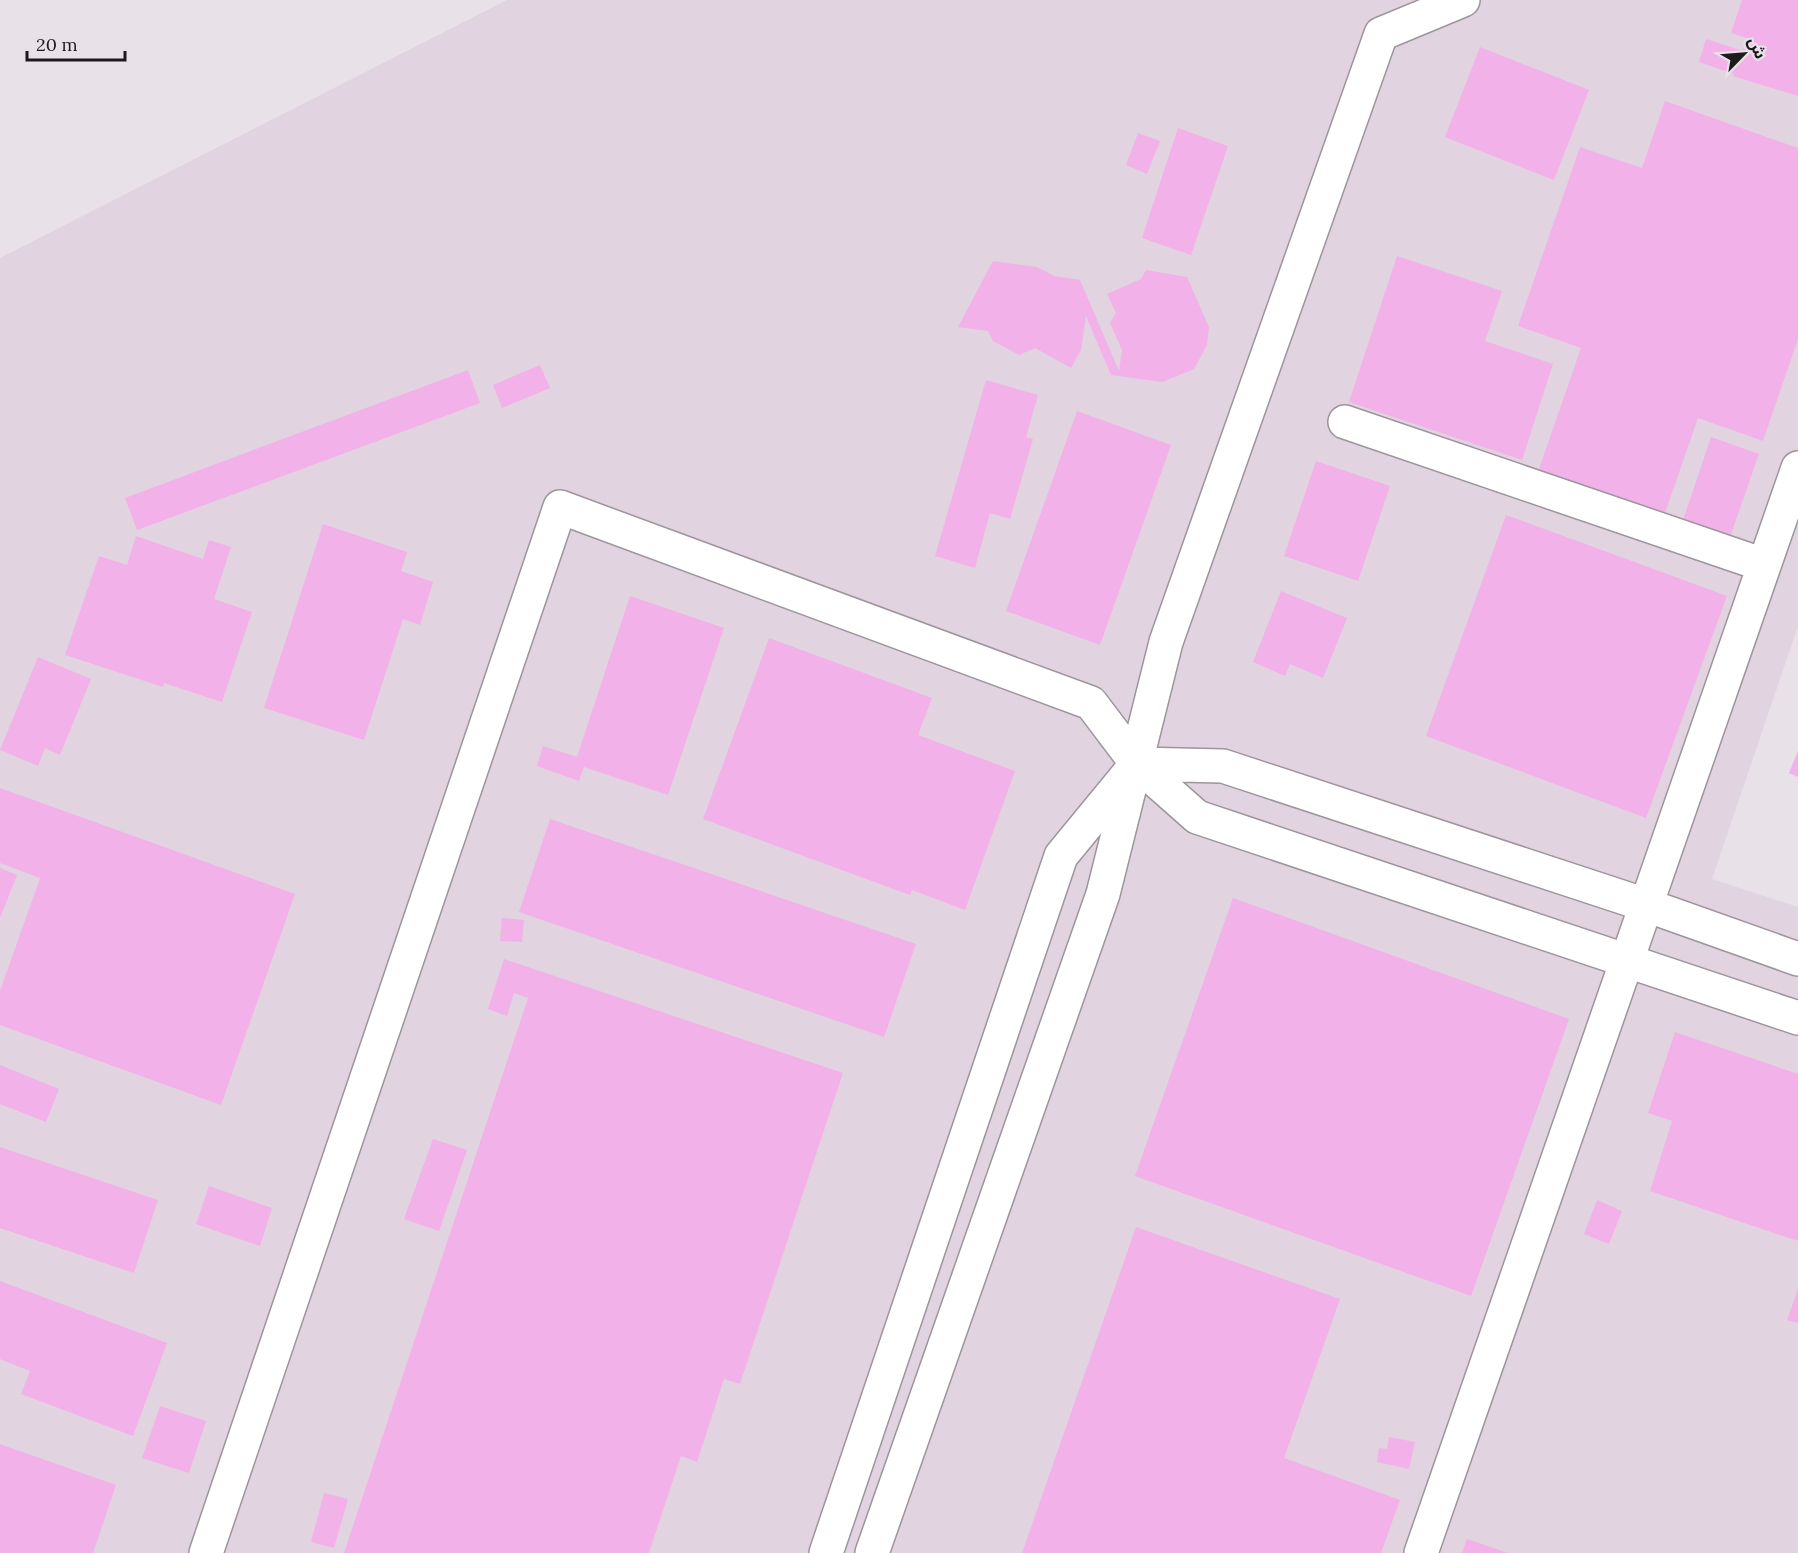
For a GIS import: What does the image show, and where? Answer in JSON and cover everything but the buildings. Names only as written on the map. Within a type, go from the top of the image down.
[{"type":"street","points":[[872,1553],[1103,894],[1166,642],[1382,34],[1462,0]]},
{"type":"street","points":[[1345,422],[1764,565]]},
{"type":"street","points":[[1421,1553],[1798,468]]},
{"type":"street","points":[[206,1553],[560,507],[1091,703],[1137,764],[1197,818],[1798,1018]]},
{"type":"street","points":[[1137,764],[1223,766],[1646,905],[1798,959]]},
{"type":"street","points":[[826,1553],[1061,856],[1137,764]]},
{"type":"shaded area","points":[[507,0],[1798,0],[1798,626],[1712,879],[1798,907],[1798,1553],[0,1553],[0,258]]}]
